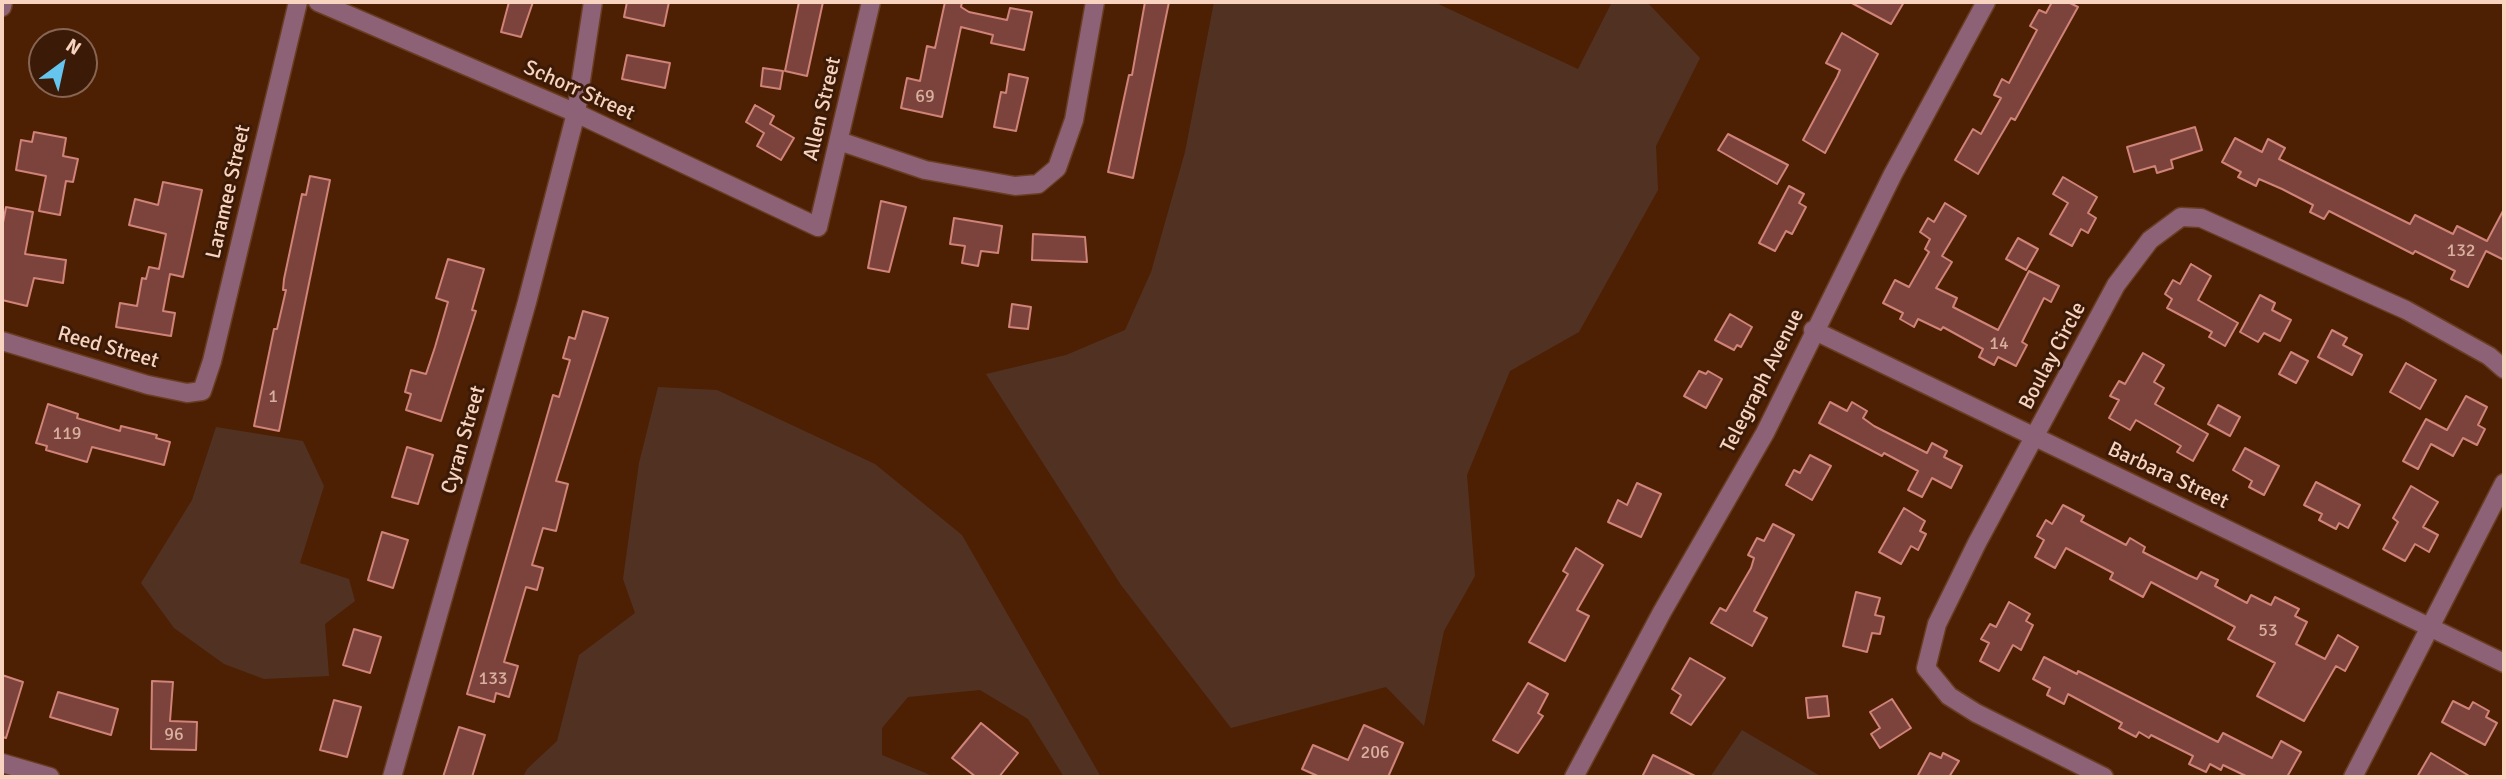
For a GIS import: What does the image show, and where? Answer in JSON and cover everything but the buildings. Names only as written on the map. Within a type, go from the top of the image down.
[{"type":"street","points":[[2,7],[3,2]]},
{"type":"street","name":"Laramee Street","points":[[202,391],[212,360],[298,2]]},
{"type":"street","name":"Schorr Street","points":[[318,2],[576,113],[818,228]]},
{"type":"street","name":"Cyran Street","points":[[392,777],[527,302],[576,113],[593,2]]},
{"type":"street","name":"Allen Street","points":[[818,228],[871,2]]},
{"type":"street","points":[[839,141],[925,170],[1015,186],[1038,184],[1057,168],[1074,120],[1095,2]]},
{"type":"street","name":"Telegraph Avenue","points":[[1574,777],[1662,612],[1765,433],[1813,330],[1986,2]]},
{"type":"street","name":"Boulay Circle","points":[[2104,777],[1976,713],[1949,696],[1926,668],[1937,624],[2116,285],[2150,240],[2181,217],[2201,218],[2406,310],[2489,356],[2504,369]]},
{"type":"street","name":"Barbara Street","points":[[1813,330],[2504,663]]},
{"type":"street","name":"Reed Street","points":[[2,341],[148,385],[187,393],[202,391]]},
{"type":"street","points":[[2353,777],[2433,627],[2504,482]]},
{"type":"street","points":[[2,763],[50,777]]},
{"type":"shaded area","points":[[1214,2],[1434,2],[1578,69],[1612,2],[1647,2],[1700,58],[1656,146],[1658,190],[1579,332],[1510,371],[1467,475],[1475,576],[1444,631],[1424,726],[1386,687],[1231,728],[1121,585],[986,374],[1066,355],[1125,330],[1151,272],[1185,152]]},
{"type":"shaded area","points":[[658,387],[717,390],[875,464],[962,535],[1101,777],[1064,777],[1028,719],[980,690],[908,697],[882,728],[882,755],[935,777],[523,777],[527,769],[557,741],[579,655],[635,613],[623,579],[639,463]]},
{"type":"shaded area","points":[[216,427],[303,441],[324,486],[300,563],[349,579],[355,601],[325,624],[329,676],[264,679],[224,664],[174,628],[141,583],[192,500]]},
{"type":"shaded area","points":[[1742,730],[1822,777],[1710,777]]}]
